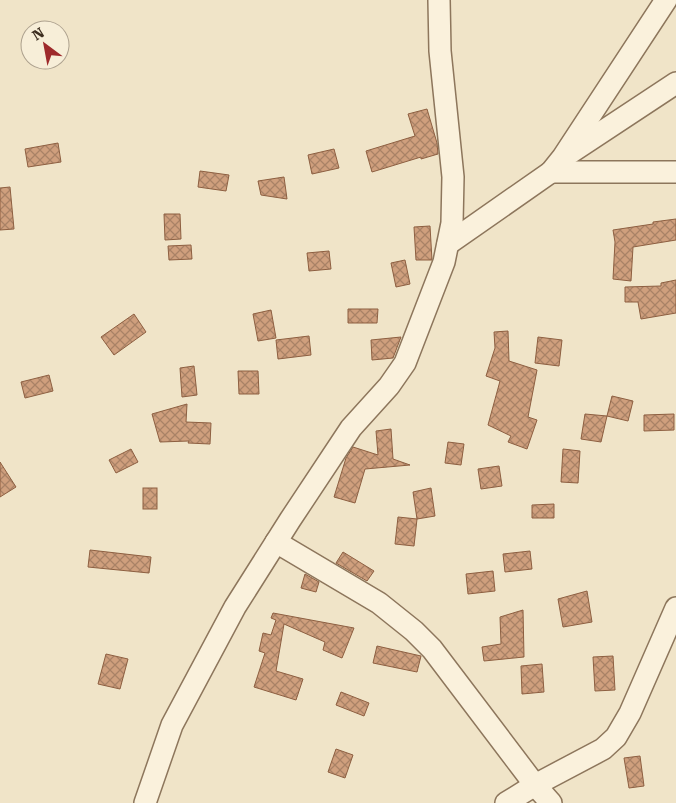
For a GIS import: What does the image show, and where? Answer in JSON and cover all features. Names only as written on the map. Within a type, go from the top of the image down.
[{"type":"street","points":[[145,803],[172,725],[235,607],[351,428],[390,386],[405,363],[444,262],[452,223],[453,177],[440,51],[439,0]]},
{"type":"street","points":[[557,165],[666,0]]},
{"type":"street","points":[[672,0],[676,9]]},
{"type":"street","points":[[448,244],[557,165],[676,83]]},
{"type":"street","points":[[557,165],[676,172]]},
{"type":"street","points":[[276,542],[380,603],[414,631],[432,649],[535,786],[551,803]]},
{"type":"street","points":[[506,803],[603,750],[616,736],[630,713],[676,608]]},
{"type":"building","points":[[427,109],[437,143],[438,154],[421,159],[421,157],[372,172],[366,151],[415,136],[408,114]]},
{"type":"building","points":[[58,143],[61,162],[28,167],[25,149]]},
{"type":"building","points":[[334,149],[339,168],[312,174],[308,155]]},
{"type":"building","points":[[200,171],[229,175],[226,191],[198,187]]},
{"type":"building","points":[[284,177],[287,199],[261,195],[258,181]]},
{"type":"building","points":[[10,187],[14,229],[0,230],[0,188]]},
{"type":"building","points":[[164,214],[180,214],[181,239],[165,240]]},
{"type":"building","points":[[676,219],[676,240],[633,247],[631,281],[613,279],[615,242],[613,230]]},
{"type":"building","points":[[430,226],[432,260],[416,260],[414,227]]},
{"type":"building","points":[[191,245],[192,259],[169,260],[168,246]]},
{"type":"building","points":[[329,251],[331,269],[309,271],[307,253]]},
{"type":"building","points":[[405,260],[410,284],[396,287],[391,263]]},
{"type":"building","points":[[676,280],[676,313],[641,319],[638,302],[625,302],[625,287],[661,286],[661,283]]},
{"type":"building","points":[[348,309],[378,309],[377,323],[348,323]]},
{"type":"building","points":[[271,310],[276,338],[258,341],[253,314]]},
{"type":"building","points":[[134,314],[146,332],[114,355],[101,337]]},
{"type":"building","points":[[508,331],[509,361],[537,370],[528,417],[537,420],[527,449],[508,442],[511,436],[488,425],[500,381],[486,376],[495,348],[494,332]]},
{"type":"building","points":[[309,336],[311,355],[278,359],[276,340]]},
{"type":"building","points":[[401,337],[393,358],[372,360],[371,340]]},
{"type":"building","points":[[538,337],[562,340],[559,366],[535,363]]},
{"type":"building","points":[[194,366],[197,395],[182,397],[180,368]]},
{"type":"building","points":[[238,371],[258,371],[259,394],[239,394]]},
{"type":"building","points":[[49,375],[53,391],[25,398],[21,382]]},
{"type":"building","points":[[612,396],[633,401],[628,421],[607,416]]},
{"type":"building","points":[[187,404],[186,422],[211,423],[210,444],[188,443],[189,441],[160,442],[152,414]]},
{"type":"building","points":[[585,414],[607,416],[601,442],[581,439]]},
{"type":"building","points":[[674,414],[674,430],[644,431],[644,415]]},
{"type":"building","points":[[391,429],[393,459],[410,465],[365,469],[355,503],[334,497],[346,458],[353,447],[378,455],[376,431]]},
{"type":"building","points":[[448,442],[464,444],[461,465],[445,463]]},
{"type":"building","points":[[131,449],[138,462],[116,473],[109,460]]},
{"type":"building","points":[[563,449],[580,451],[578,483],[561,482]]},
{"type":"building","points":[[0,462],[16,487],[0,497]]},
{"type":"building","points":[[499,466],[502,486],[481,489],[478,469]]},
{"type":"building","points":[[143,488],[157,488],[157,509],[143,509]]},
{"type":"building","points":[[431,488],[435,516],[417,519],[413,492]]},
{"type":"building","points":[[554,504],[554,518],[532,518],[532,505]]},
{"type":"building","points":[[398,517],[417,519],[414,546],[395,544]]},
{"type":"building","points":[[90,550],[151,557],[149,573],[88,567]]},
{"type":"building","points":[[530,551],[532,569],[505,572],[503,554]]},
{"type":"building","points":[[343,552],[374,571],[367,581],[336,563]]},
{"type":"building","points":[[493,571],[495,591],[468,594],[466,574]]},
{"type":"building","points":[[305,574],[319,582],[316,592],[301,588]]},
{"type":"building","points":[[587,591],[592,622],[563,627],[558,599]]},
{"type":"building","points":[[523,610],[524,657],[484,661],[482,647],[501,644],[500,617]]},
{"type":"building","points":[[273,613],[354,628],[342,658],[323,650],[325,642],[284,624],[276,671],[303,679],[296,700],[254,687],[265,653],[259,651],[263,633],[271,635],[276,620],[271,618]]},
{"type":"building","points":[[377,646],[421,656],[417,672],[373,663]]},
{"type":"building","points":[[106,654],[128,659],[120,689],[98,684]]},
{"type":"building","points":[[613,656],[615,690],[595,691],[593,657]]},
{"type":"building","points":[[542,664],[544,692],[522,694],[521,666]]},
{"type":"building","points":[[341,692],[369,703],[364,716],[336,705]]},
{"type":"building","points":[[336,749],[353,755],[345,778],[328,772]]},
{"type":"building","points":[[640,756],[644,786],[629,788],[624,758]]}]
